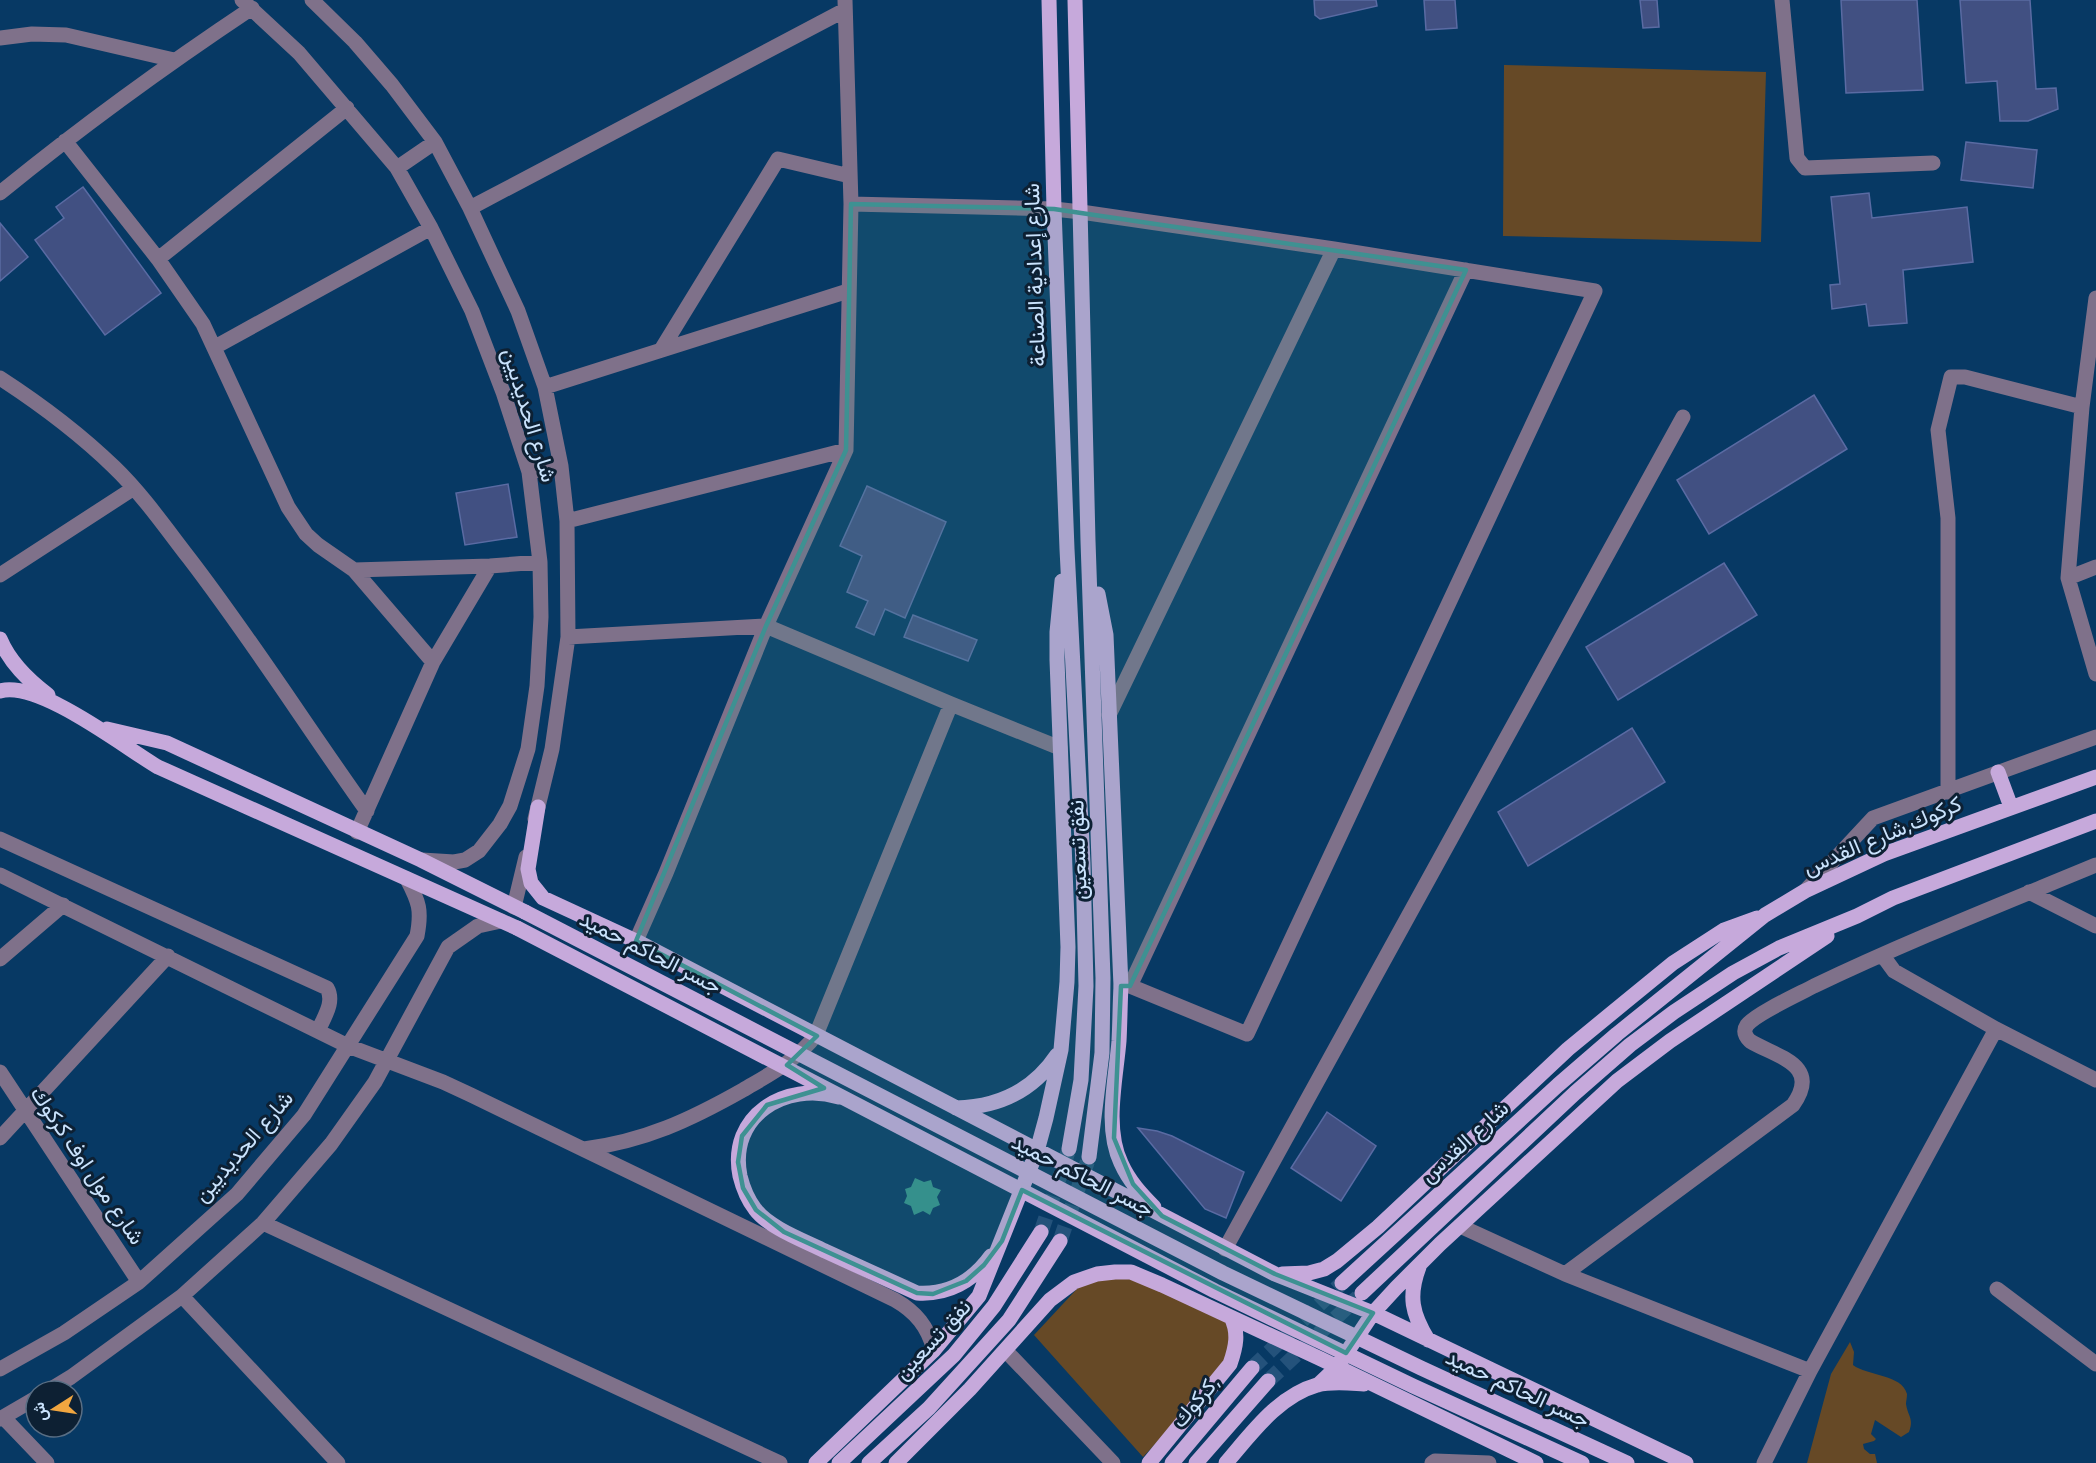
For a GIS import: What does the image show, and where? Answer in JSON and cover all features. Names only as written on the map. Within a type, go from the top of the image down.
[{"type":"main road","name":"شارع إعدادية الصناعة","points":[[1049,0],[1054,209],[1067,549]]},
{"type":"main road","points":[[1075,0],[1088,541],[1106,635],[1126,986],[1113,1105],[1114,1138],[1120,1162],[1133,1185],[1162,1216]]},
{"type":"main road","name":"نفق تسعين","points":[[1088,541],[1103,978],[1102,1053],[1089,1157]]},
{"type":"main road","points":[[816,1463],[934,1350],[979,1296],[1037,1151],[1047,1118],[1060,1050],[1067,982],[1068,947],[1057,632],[1067,549]]},
{"type":"main road","name":"نفق تسعين","points":[[1067,549],[1083,863],[1086,986],[1081,1080],[1069,1149]]},
{"type":"main road","points":[[0,639],[11,661],[32,683],[87,722]]},
{"type":"main road","points":[[0,690],[14,688],[69,711]]},
{"type":"main road","name":"جسر الحاكم حميد","points":[[87,722],[111,730],[167,742],[421,860],[1223,1273],[1627,1463]]},
{"type":"main road","name":"جسر الحاكم حميد","points":[[87,722],[159,767],[517,928],[1215,1290],[1413,1386],[1582,1463]]},
{"type":"main road","points":[[1998,772],[2011,807]]},
{"type":"main road","name":"كركوك,شارع القدس","points":[[1617,1034],[1765,915],[1805,891],[1884,854],[2096,777]]},
{"type":"main road","points":[[538,807],[528,869],[531,883],[543,898],[636,941],[1275,1274],[1373,1313],[1686,1463]]},
{"type":"main road","points":[[1362,1293],[1575,1093],[1630,1045],[1674,1011],[1733,973],[1779,948],[1857,916],[1893,898],[2096,821]]},
{"type":"main road","points":[[1275,1274],[1309,1273],[1324,1269],[1337,1261],[1378,1227],[1568,1049],[1649,982],[1673,963],[1724,930],[1765,915]]},
{"type":"main road","points":[[1318,1385],[1337,1367],[1373,1313],[1420,1263],[1617,1081],[1670,1041],[1857,916]]},
{"type":"main road","name":"شارع القدس","points":[[1342,1282],[1617,1034]]},
{"type":"main road","points":[[956,1108],[987,1106],[1016,1094],[1041,1076],[1060,1050]]},
{"type":"main road","points":[[850,1101],[829,1094],[796,1095],[767,1105],[754,1117],[742,1136],[738,1162],[743,1188],[756,1210],[784,1232],[917,1293],[933,1294],[966,1281],[984,1265],[1002,1241]]},
{"type":"main road","name":"نفق تسعين","points":[[839,1463],[954,1355],[994,1306],[1041,1232]]},
{"type":"main road","name":"نفق تسعين","points":[[869,1463],[929,1408],[1009,1320],[1060,1241]]},
{"type":"main road","points":[[1420,1263],[1413,1282],[1412,1303],[1417,1322],[1428,1340]]},
{"type":"main road","points":[[896,1463],[1006,1351],[1050,1300],[1074,1282],[1097,1274],[1131,1272],[1232,1317],[1536,1463]]},
{"type":"main road","points":[[1149,1463],[1230,1364],[1236,1346],[1236,1326],[1232,1317]]},
{"type":"main road","name":"كركوك,","points":[[1172,1463],[1252,1368]]},
{"type":"main road","points":[[1196,1463],[1268,1381]]},
{"type":"main road","points":[[1226,1463],[1282,1403],[1305,1390],[1318,1385],[1334,1383],[1372,1384]]},
{"type":"street","name":"شارع الحديديين","points":[[312,0],[355,42],[392,85],[435,142],[470,208],[518,310],[544,387],[561,466],[567,521],[568,637],[552,749],[538,807],[520,909]]},
{"type":"street","points":[[1782,0],[1797,158],[1805,168],[1933,164]]},
{"type":"street","name":"شارع الحديديين","points":[[247,4],[299,53],[397,168],[431,228],[472,311],[503,392],[529,472],[540,562],[541,617],[537,686],[528,749],[510,806],[501,824],[479,851],[465,860],[454,862],[421,860]]},
{"type":"street","points":[[0,193],[247,4]]},
{"type":"street","points":[[470,208],[845,5],[851,204],[846,450],[766,626],[636,941]]},
{"type":"street","points":[[0,38],[32,34],[66,35],[174,60]]},
{"type":"street","points":[[158,259],[347,108]]},
{"type":"street","points":[[65,141],[158,259],[203,324],[292,514],[306,534],[354,570],[434,663]]},
{"type":"street","points":[[397,168],[435,142]]},
{"type":"street","points":[[661,350],[777,159],[850,176]]},
{"type":"street","points":[[851,204],[1054,209],[1081,212],[1334,249],[1466,270],[1595,291],[1246,1034],[1126,986],[1466,270]]},
{"type":"street","points":[[215,347],[431,228]]},
{"type":"street","points":[[1109,714],[1334,249]]},
{"type":"street","points":[[544,387],[848,291]]},
{"type":"street","points":[[2096,298],[2091,388],[2082,407],[2068,578],[2096,674]]},
{"type":"street","points":[[1948,792],[1948,518],[1938,430],[1951,377],[1965,377],[2082,407]]},
{"type":"street","points":[[0,378],[62,422],[113,466],[134,488],[262,656],[367,811]]},
{"type":"street","points":[[1225,1249],[1683,417]]},
{"type":"street","points":[[567,521],[846,450]]},
{"type":"street","points":[[529,472],[561,466]]},
{"type":"street","points":[[0,575],[134,488]]},
{"type":"street","points":[[354,570],[490,566],[540,562]]},
{"type":"street","points":[[357,832],[434,663],[490,566]]},
{"type":"street","points":[[2068,578],[2096,567]]},
{"type":"street","points":[[568,637],[766,626],[1060,748]]},
{"type":"street","points":[[584,1149],[616,1144],[657,1133],[704,1113],[787,1065],[816,1035],[951,704]]},
{"type":"street","points":[[1805,891],[1873,818],[2096,737]]},
{"type":"street","points":[[0,839],[327,988],[331,1001],[318,1031]]},
{"type":"street","points":[[1565,1274],[1792,1105],[1799,1096],[1802,1085],[1797,1067],[1790,1060],[1750,1041],[1744,1032],[1748,1024],[1781,1002],[2029,892],[2096,865]]},
{"type":"street","points":[[0,875],[348,1046],[443,1082],[895,1300],[921,1320],[932,1340],[934,1350]]},
{"type":"street","name":"شارع الحديديين","points":[[0,1369],[64,1333],[139,1282],[237,1194],[304,1115],[417,936],[420,921],[418,901],[407,879]]},
{"type":"street","points":[[2029,892],[2096,926]]},
{"type":"street","points":[[0,958],[63,905]]},
{"type":"street","points":[[65,1379],[182,1296],[262,1223],[331,1144],[375,1082],[448,947],[478,926],[501,921]]},
{"type":"street","points":[[0,1138],[168,956]]},
{"type":"street","points":[[1883,956],[1894,971],[1996,1029],[2096,1080]]},
{"type":"street","points":[[1764,1463],[1810,1371],[1996,1029]]},
{"type":"street","name":"شارع مول اوف كركوك","points":[[0,1072],[139,1282]]},
{"type":"street","points":[[262,1223],[780,1463]]},
{"type":"street","points":[[1460,1226],[1565,1274],[1810,1371]]},
{"type":"street","points":[[1997,1289],[2096,1364]]},
{"type":"street","points":[[182,1296],[338,1463]]},
{"type":"street","points":[[1006,1351],[1113,1463]]},
{"type":"street","points":[[24,1405],[2,1419],[47,1463]]},
{"type":"street","points":[[1432,1463],[1466,1461],[1490,1463]]},
{"type":"highlighted area","points":[[851,204],[1054,209],[1466,270],[1130,986],[1121,986],[1114,1138],[1133,1184],[1162,1216],[1275,1274],[1373,1313],[1346,1353],[1022,1190],[1002,1241],[984,1265],[966,1281],[933,1294],[917,1293],[784,1232],[756,1210],[743,1188],[738,1162],[742,1136],[767,1105],[824,1088],[787,1065],[817,1036],[636,941],[766,626],[846,450]]},
{"type":"shaded area","points":[[1504,65],[1766,72],[1761,242],[1503,236]]},
{"type":"shaded area","points":[[915,1178],[924,1182],[931,1180],[933,1187],[941,1190],[937,1197],[940,1205],[933,1208],[930,1215],[923,1211],[914,1215],[911,1206],[904,1203],[907,1196],[905,1189],[911,1187]]},
{"type":"shaded area","points":[[1088,1277],[1131,1279],[1231,1317],[1230,1364],[1143,1457],[1034,1335]]},
{"type":"shaded area","points":[[1850,1342],[1854,1352],[1853,1365],[1891,1379],[1904,1387],[1911,1420],[1909,1432],[1901,1437],[1875,1420],[1871,1434],[1876,1439],[1863,1444],[1864,1449],[1870,1454],[1875,1454],[1877,1463],[1807,1463],[1831,1374]]},
{"type":"building","points":[[1314,0],[1376,0],[1377,6],[1320,19],[1315,15]]},
{"type":"building","points":[[1424,0],[1455,0],[1457,28],[1426,30]]},
{"type":"building","points":[[1640,0],[1657,0],[1659,27],[1643,28]]},
{"type":"building","points":[[1841,0],[1917,0],[1923,90],[1846,93]]},
{"type":"building","points":[[1960,0],[2030,0],[2036,89],[2056,88],[2058,109],[2028,121],[2000,121],[1997,81],[1966,83]]},
{"type":"building","points":[[1966,142],[2037,150],[2033,188],[1961,180]]},
{"type":"building","points":[[83,187],[161,293],[105,335],[35,240],[64,218],[56,207]]},
{"type":"building","points":[[1869,193],[1872,218],[1967,207],[1973,262],[1903,270],[1907,323],[1869,326],[1866,304],[1832,309],[1830,285],[1840,284],[1831,197]]},
{"type":"building","points":[[0,223],[28,257],[0,281]]},
{"type":"building","points":[[1814,395],[1847,449],[1709,534],[1677,480]]},
{"type":"building","points":[[508,484],[517,537],[465,545],[456,493]]},
{"type":"building","points":[[867,486],[946,522],[905,618],[885,609],[874,635],[856,627],[868,601],[847,592],[862,556],[840,546]]},
{"type":"building","points":[[1724,563],[1757,615],[1618,700],[1586,647]]},
{"type":"building","points":[[913,615],[977,640],[968,661],[904,637]]},
{"type":"building","points":[[1632,728],[1665,782],[1528,866],[1498,812]]},
{"type":"building","points":[[1327,1112],[1376,1146],[1341,1201],[1291,1168]]},
{"type":"building","points":[[1138,1128],[1172,1136],[1244,1172],[1226,1218],[1205,1209]]},
{"type":"tunnel","points":[[1041,1232],[1068,1152]]},
{"type":"tunnel","points":[[1060,1241],[1089,1157]]},
{"type":"tunnel","points":[[1252,1368],[1342,1283]]},
{"type":"tunnel","points":[[1268,1381],[1358,1297]]}]
